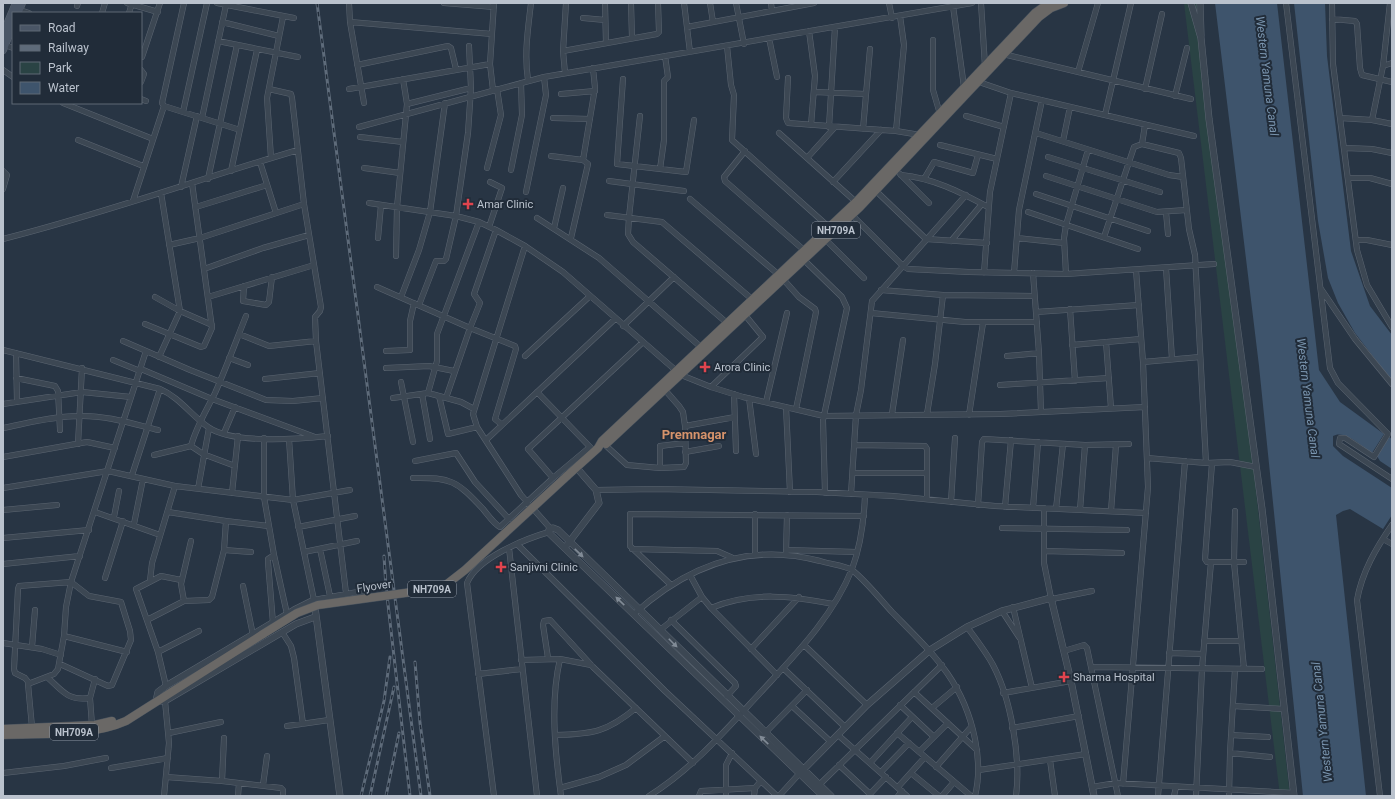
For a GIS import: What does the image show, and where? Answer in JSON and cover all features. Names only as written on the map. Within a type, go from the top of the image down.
[{"type":"highway","name":"NH709A","points":[[576,467],[745,314],[782,277],[805,251],[830,228],[898,172],[985,66],[1035,13],[1049,3]]},
{"type":"highway","name":"NH709A","points":[[598,446],[664,390],[702,348],[753,300],[804,260],[849,213],[856,202],[964,87],[975,80],[1003,54],[1039,17],[1051,8],[1064,3]]},
{"type":"highway","name":"Flyover","points":[[161,700],[297,613],[318,605],[434,589],[447,584],[465,570],[576,467]]},
{"type":"highway","name":"NH709A","points":[[3,729],[92,725],[111,722],[161,700]]},
{"type":"highway","name":"NH709A","points":[[3,735],[94,731],[113,727],[126,721],[141,710]]},
{"type":"main road","points":[[3,34],[8,23]]},
{"type":"main road","points":[[4,47],[8,23]]},
{"type":"street","points":[[130,3],[158,12]]},
{"type":"street","points":[[142,57],[160,3]]},
{"type":"street","points":[[133,201],[143,166],[164,106],[162,101],[184,3]]},
{"type":"street","points":[[183,112],[207,3]]},
{"type":"street","points":[[217,3],[294,18]]},
{"type":"street","points":[[349,3],[350,22],[364,103]]},
{"type":"street","points":[[444,3],[494,5],[490,64],[501,115],[487,168]]},
{"type":"street","points":[[528,80],[526,47],[531,3]]},
{"type":"street","points":[[565,73],[563,51],[566,3]]},
{"type":"street","points":[[605,3],[606,43]]},
{"type":"street","points":[[631,3],[632,38]]},
{"type":"street","points":[[563,51],[659,33],[658,3]]},
{"type":"street","points":[[684,3],[690,52]]},
{"type":"street","points":[[710,3],[713,22]]},
{"type":"street","points":[[736,3],[744,44]]},
{"type":"street","points":[[771,3],[772,11]]},
{"type":"street","points":[[687,27],[814,3]]},
{"type":"street","points":[[889,3],[892,18]]},
{"type":"street","points":[[359,127],[528,80],[744,44],[769,38],[972,3]]},
{"type":"street","points":[[981,3],[985,66]]},
{"type":"street","points":[[1078,72],[1098,3]]},
{"type":"street","points":[[1106,115],[1131,3]]},
{"type":"street","points":[[1092,787],[1116,783],[1228,789],[1262,794],[1294,794],[1256,467],[1209,119],[1200,38],[1190,3]]},
{"type":"street","points":[[1200,3],[1202,30],[1200,38]]},
{"type":"street","points":[[1286,3],[1329,361],[1332,373],[1338,384],[1389,434],[1375,456],[1345,438],[1341,437],[1339,439],[1340,446],[1392,479]]},
{"type":"street","points":[[1332,3],[1333,64],[1356,240],[1367,285],[1392,326]]},
{"type":"street","points":[[1372,120],[1383,66],[1390,3]]},
{"type":"street","points":[[202,118],[226,5]]},
{"type":"street","points":[[953,6],[964,87]]},
{"type":"street","points":[[19,7],[28,12]]},
{"type":"street","points":[[1145,89],[1162,14]]},
{"type":"street","points":[[896,131],[904,45],[900,16]]},
{"type":"street","points":[[271,158],[267,110],[275,54],[283,17]]},
{"type":"street","points":[[583,18],[605,20]]},
{"type":"street","points":[[1332,19],[1356,22],[1361,73],[1365,76],[1392,82]]},
{"type":"street","points":[[222,22],[279,36]]},
{"type":"street","points":[[350,22],[492,34]]},
{"type":"street","points":[[807,158],[832,127],[835,27]]},
{"type":"street","points":[[809,31],[814,67],[814,92],[811,125]]},
{"type":"street","points":[[769,38],[777,77]]},
{"type":"street","points":[[1386,41],[1392,39]]},
{"type":"street","points":[[933,40],[933,90],[940,114]]},
{"type":"street","points":[[218,41],[298,58]]},
{"type":"street","points":[[208,179],[237,46]]},
{"type":"street","points":[[357,65],[448,46],[451,48],[456,69]]},
{"type":"street","points":[[386,351],[410,350],[410,321],[416,304],[436,261],[444,261],[446,259],[456,216],[471,96],[469,46]]},
{"type":"street","points":[[727,46],[734,95],[731,139],[830,228]]},
{"type":"street","points":[[1176,96],[1187,48]]},
{"type":"street","points":[[863,129],[870,49]]},
{"type":"street","points":[[231,171],[257,50]]},
{"type":"street","points":[[1003,54],[1191,99]]},
{"type":"street","points":[[660,169],[664,140],[664,81],[668,78],[665,56]]},
{"type":"street","points":[[1383,66],[1392,63]]},
{"type":"street","points":[[349,89],[490,64]]},
{"type":"street","points":[[583,160],[595,91],[593,68]]},
{"type":"street","points":[[3,70],[12,76]]},
{"type":"street","points":[[526,192],[546,95],[544,77]]},
{"type":"street","points":[[788,78],[787,122],[832,127],[896,131],[920,135]]},
{"type":"street","points":[[396,256],[397,207],[407,104],[403,79]]},
{"type":"street","points":[[623,79],[617,164],[684,172],[687,171],[694,120]]},
{"type":"street","points":[[975,80],[1011,92],[1042,100],[1194,136]]},
{"type":"street","points":[[511,170],[522,115],[521,83]]},
{"type":"street","points":[[407,104],[471,88]]},
{"type":"street","points":[[269,89],[292,95],[304,204],[321,307],[320,311],[314,318],[336,520],[346,593]]},
{"type":"street","points":[[561,94],[595,91]]},
{"type":"street","points":[[814,92],[866,94]]},
{"type":"street","points":[[984,273],[988,207],[996,159],[1011,92]]},
{"type":"street","points":[[1014,273],[1019,210],[1042,100]]},
{"type":"street","points":[[401,297],[419,250],[430,212],[445,103]]},
{"type":"street","points":[[65,104],[152,139]]},
{"type":"street","points":[[164,106],[240,130]]},
{"type":"street","points":[[1062,141],[1070,107]]},
{"type":"street","points":[[181,187],[197,116]]},
{"type":"street","points":[[640,116],[629,217],[628,234],[630,240],[728,323]]},
{"type":"street","points":[[966,116],[1004,127]]},
{"type":"street","points":[[553,118],[590,118]]},
{"type":"street","points":[[1340,118],[1372,120],[1392,124]]},
{"type":"street","points":[[1142,144],[1145,125]]},
{"type":"street","points":[[833,182],[881,130]]},
{"type":"street","points":[[779,133],[856,202]]},
{"type":"street","points":[[1036,133],[1128,163],[1169,175],[1183,177]]},
{"type":"street","points":[[360,137],[404,142]]},
{"type":"street","points":[[78,140],[143,166]]},
{"type":"street","points":[[1104,237],[1134,146],[1142,144],[1179,153],[1188,229],[1194,248],[1200,357],[1209,463],[1205,559],[1207,562],[1244,562]]},
{"type":"street","points":[[940,145],[996,159]]},
{"type":"street","points":[[1345,148],[1372,149],[1392,153]]},
{"type":"street","points":[[3,239],[34,232],[298,150]]},
{"type":"street","points":[[1066,274],[1064,243],[1066,225],[1088,150]]},
{"type":"street","points":[[745,151],[724,177],[725,181],[805,251]]},
{"type":"street","points":[[924,179],[934,162],[973,173],[978,155]]},
{"type":"street","points":[[551,156],[583,160],[586,161],[588,166],[571,238]]},
{"type":"street","points":[[1048,157],[1160,192]]},
{"type":"street","points":[[260,162],[276,213]]},
{"type":"street","points":[[364,168],[400,173]]},
{"type":"street","points":[[3,171],[7,175],[3,188]]},
{"type":"street","points":[[898,172],[950,187],[988,207]]},
{"type":"street","points":[[898,172],[929,203]]},
{"type":"street","points":[[1046,176],[1153,211],[1166,212],[1186,210]]},
{"type":"street","points":[[1348,178],[1370,178],[1392,184]]},
{"type":"street","points":[[610,181],[684,191]]},
{"type":"street","points":[[489,227],[502,188],[490,182]]},
{"type":"street","points":[[145,324],[202,347],[212,325],[192,183]]},
{"type":"street","points":[[196,207],[267,185]]},
{"type":"street","points":[[554,228],[563,188]]},
{"type":"street","points":[[875,190],[926,239],[987,243]]},
{"type":"street","points":[[159,356],[180,310],[161,193]]},
{"type":"street","points":[[1036,194],[1071,207],[1148,231]]},
{"type":"street","points":[[851,494],[856,415],[861,390],[872,301],[966,195]]},
{"type":"street","points":[[690,199],[782,277],[799,296],[814,308],[816,312],[796,409]]},
{"type":"street","points":[[369,203],[456,216],[479,222],[496,230],[525,246],[563,272],[678,374],[710,387],[749,398],[824,416],[892,414],[969,415],[1145,407]]},
{"type":"street","points":[[169,245],[200,238],[304,204]]},
{"type":"street","points":[[951,241],[982,204]]},
{"type":"street","points":[[378,238],[381,205]]},
{"type":"street","points":[[1028,212],[1138,249]]},
{"type":"street","points":[[1166,212],[1168,234]]},
{"type":"street","points":[[849,213],[903,266],[912,269],[984,273],[1066,274],[1214,264]]},
{"type":"street","points":[[607,214],[660,221],[665,223],[753,300]]},
{"type":"street","points":[[537,218],[571,238],[599,258],[702,348]]},
{"type":"street","points":[[430,439],[425,393],[436,367],[437,334],[479,222]]},
{"type":"street","points":[[446,398],[454,371],[480,303],[474,294],[496,230]]},
{"type":"street","points":[[204,269],[263,248],[309,234]]},
{"type":"street","points":[[1017,238],[1064,243]]},
{"type":"street","points":[[825,239],[864,278]]},
{"type":"street","points":[[1356,240],[1367,240],[1392,245]]},
{"type":"street","points":[[525,246],[474,409],[477,427],[526,503],[550,531],[567,545],[801,772],[831,796]]},
{"type":"street","points":[[804,260],[842,297],[847,308],[824,416],[825,493]]},
{"type":"street","points":[[208,297],[314,265]]},
{"type":"street","points":[[1166,268],[1172,359]]},
{"type":"street","points":[[1123,784],[1146,513],[1147,458],[1145,407],[1136,270]]},
{"type":"street","points":[[1033,273],[1041,383],[1041,412]]},
{"type":"street","points":[[244,286],[243,301],[267,304],[272,277]]},
{"type":"street","points":[[624,326],[674,277]]},
{"type":"street","points":[[377,287],[515,346],[516,349],[495,419],[501,424]]},
{"type":"street","points":[[1321,288],[1355,339],[1392,384]]},
{"type":"street","points":[[881,290],[943,295],[1034,296]]},
{"type":"street","points":[[927,414],[943,295]]},
{"type":"street","points":[[525,356],[590,296]]},
{"type":"street","points":[[156,297],[212,325]]},
{"type":"street","points":[[1036,312],[1139,305]]},
{"type":"street","points":[[1070,309],[1075,381]]},
{"type":"street","points":[[766,402],[787,313]]},
{"type":"street","points":[[871,313],[983,323],[1037,322]]},
{"type":"street","points":[[710,387],[763,337],[745,314]]},
{"type":"street","points":[[191,446],[196,429],[201,422],[220,382],[246,316]]},
{"type":"street","points":[[486,440],[501,424],[615,319]]},
{"type":"street","points":[[969,415],[983,323]]},
{"type":"street","points":[[239,334],[269,346],[316,340]]},
{"type":"street","points":[[1072,345],[1141,339]]},
{"type":"street","points":[[892,414],[903,340]]},
{"type":"street","points":[[123,341],[256,397],[272,401],[323,398]]},
{"type":"street","points":[[553,478],[528,449],[643,342]]},
{"type":"street","points":[[1106,342],[1111,408]]},
{"type":"street","points":[[3,350],[82,368],[160,389],[173,396],[209,428],[224,433],[238,436],[289,439],[328,436]]},
{"type":"street","points":[[28,682],[47,677],[57,671],[60,664],[66,607],[71,582],[95,512],[146,351]]},
{"type":"street","points":[[16,353],[17,402]]},
{"type":"street","points":[[1007,356],[1039,353]]},
{"type":"street","points":[[1143,362],[1200,357]]},
{"type":"street","points":[[229,358],[248,365]]},
{"type":"street","points":[[113,360],[212,399],[316,437]]},
{"type":"street","points":[[386,368],[436,367],[454,371]]},
{"type":"street","points":[[78,444],[82,392],[82,368]]},
{"type":"street","points":[[265,379],[320,373]]},
{"type":"street","points":[[16,378],[54,385],[57,388],[60,430]]},
{"type":"street","points":[[1000,385],[1109,378]]},
{"type":"street","points":[[400,382],[413,442]]},
{"type":"street","points":[[132,475],[160,389]]},
{"type":"street","points":[[537,392],[562,417],[598,446],[627,465],[660,468],[684,467],[686,463],[685,426],[679,406],[664,390]]},
{"type":"street","points":[[3,404],[82,392],[131,397]]},
{"type":"street","points":[[393,398],[425,393],[462,402],[474,409]]},
{"type":"street","points":[[734,394],[736,451]]},
{"type":"street","points":[[439,396],[449,435],[477,427]]},
{"type":"street","points":[[749,398],[756,454]]},
{"type":"street","points":[[224,433],[235,407]]},
{"type":"street","points":[[786,407],[790,492]]},
{"type":"street","points":[[3,428],[58,418],[80,416],[124,422],[158,430]]},
{"type":"street","points":[[685,426],[734,417]]},
{"type":"street","points":[[198,489],[203,454],[209,428]]},
{"type":"street","points":[[232,493],[238,436]]},
{"type":"street","points":[[264,438],[264,497],[268,526],[287,614]]},
{"type":"street","points":[[950,502],[955,438]]},
{"type":"street","points":[[289,439],[293,500],[314,600],[315,617],[340,796]]},
{"type":"street","points":[[978,505],[983,439],[1085,445],[1130,444]]},
{"type":"street","points":[[1006,507],[1011,440]]},
{"type":"street","points":[[3,457],[90,442],[115,448]]},
{"type":"street","points":[[660,468],[660,446],[685,442]]},
{"type":"street","points":[[1033,508],[1038,442]]},
{"type":"street","points":[[1056,509],[1063,444]]},
{"type":"street","points":[[855,445],[925,446],[927,449],[927,500]]},
{"type":"street","points":[[1080,510],[1085,445]]},
{"type":"street","points":[[1111,511],[1116,445]]},
{"type":"street","points":[[154,454],[191,446],[203,454],[235,466]]},
{"type":"street","points":[[413,478],[437,478],[448,480],[462,487],[499,527],[553,478],[598,446]]},
{"type":"street","points":[[685,452],[719,446]]},
{"type":"street","points":[[415,461],[456,453],[476,482],[509,519]]},
{"type":"street","points":[[1147,458],[1209,463],[1230,462],[1256,467]]},
{"type":"street","points":[[1158,796],[1185,461]]},
{"type":"street","points":[[567,545],[597,508],[599,497],[596,490],[576,467]]},
{"type":"street","points":[[3,488],[108,471],[132,475],[175,486],[293,500],[350,490]]},
{"type":"street","points":[[853,473],[927,473]]},
{"type":"street","points":[[134,524],[143,479]]},
{"type":"street","points":[[150,581],[152,563],[175,486]]},
{"type":"street","points":[[596,490],[655,489],[851,494],[1006,507],[1146,513]]},
{"type":"street","points":[[114,517],[119,491]]},
{"type":"street","points":[[648,796],[678,776],[693,763],[741,714],[804,645],[833,604],[852,570],[858,552],[864,516],[865,495]]},
{"type":"street","points":[[3,510],[57,505]]},
{"type":"street","points":[[1044,508],[1044,563],[1079,716],[1094,796]]},
{"type":"street","points":[[1235,511],[1234,562],[1240,641],[1244,669]]},
{"type":"street","points":[[95,512],[134,524],[160,535]]},
{"type":"street","points":[[168,512],[226,522],[268,526]]},
{"type":"street","points":[[671,585],[632,549],[629,542],[629,516],[631,514],[864,516]]},
{"type":"street","points":[[755,514],[755,555]]},
{"type":"street","points":[[786,553],[787,515]]},
{"type":"street","points":[[298,527],[354,516]]},
{"type":"street","points":[[105,578],[123,521]]},
{"type":"street","points":[[147,620],[184,601],[209,600],[212,597],[224,550],[226,522]]},
{"type":"street","points":[[1380,796],[1357,600],[1367,568],[1392,525]]},
{"type":"street","points":[[1002,528],[1126,530]]},
{"type":"street","points":[[3,538],[89,530]]},
{"type":"street","points":[[494,796],[467,583],[473,573],[509,548],[550,531]]},
{"type":"street","points":[[1383,539],[1392,544]]},
{"type":"street","points":[[184,601],[181,588],[191,541]]},
{"type":"street","points":[[304,552],[357,541]]},
{"type":"street","points":[[517,544],[665,690],[778,796],[867,705],[930,650],[967,627],[1002,611],[1013,607],[1092,591]]},
{"type":"street","points":[[509,548],[520,660],[537,796]]},
{"type":"street","points":[[320,549],[330,596]]},
{"type":"street","points":[[632,549],[717,551],[733,558]]},
{"type":"street","points":[[224,550],[252,552]]},
{"type":"street","points":[[1044,551],[1122,553]]},
{"type":"street","points":[[636,612],[671,585],[690,575],[733,558],[786,553],[858,552]]},
{"type":"street","points":[[786,553],[852,570],[930,650],[942,665],[957,687],[972,726],[979,770],[975,796]]},
{"type":"street","points":[[273,623],[268,562],[269,558],[274,555]]},
{"type":"street","points":[[3,564],[80,556]]},
{"type":"street","points":[[1196,796],[1195,788],[1202,669],[1211,562]]},
{"type":"street","points":[[166,686],[158,652],[136,589],[164,575],[182,580]]},
{"type":"street","points":[[690,575],[702,597],[711,608],[777,675]]},
{"type":"street","points":[[32,727],[28,682],[25,678],[14,672],[18,587],[71,582],[89,596],[122,602],[130,631],[130,644],[112,685],[108,686],[60,664]]},
{"type":"street","points":[[243,586],[253,634]]},
{"type":"street","points":[[164,796],[169,733],[158,692],[253,634],[314,600],[363,591]]},
{"type":"street","points":[[660,630],[702,597]]},
{"type":"street","points":[[711,608],[726,602],[750,597],[798,597],[833,604]]},
{"type":"street","points":[[751,649],[798,597]]},
{"type":"street","points":[[1013,607],[1032,688]]},
{"type":"street","points":[[32,647],[35,610]]},
{"type":"street","points":[[1002,611],[1021,641]]},
{"type":"street","points":[[636,612],[660,630],[727,696],[741,714],[765,733],[823,796]]},
{"type":"street","points":[[161,700],[296,624],[315,617]]},
{"type":"street","points":[[548,658],[543,625],[544,621],[550,620],[592,665],[693,763]]},
{"type":"street","points":[[671,620],[736,683],[736,686],[727,696]]},
{"type":"street","points":[[967,627],[993,666],[1004,693],[1018,764],[1016,796]]},
{"type":"street","points":[[158,652],[199,631]]},
{"type":"street","points":[[282,632],[291,646],[294,658],[303,724]]},
{"type":"street","points":[[64,636],[127,652]]},
{"type":"street","points":[[1204,641],[1240,641]]},
{"type":"street","points":[[3,643],[32,647],[61,655]]},
{"type":"street","points":[[804,645],[867,705]]},
{"type":"street","points":[[1064,651],[1086,645],[1118,796]]},
{"type":"street","points":[[1169,653],[1203,654]]},
{"type":"street","points":[[520,660],[548,658],[592,665]]},
{"type":"street","points":[[560,659],[555,688],[556,735],[561,796]]},
{"type":"street","points":[[819,785],[854,749],[942,665]]},
{"type":"street","points":[[1091,667],[1262,669]]},
{"type":"street","points":[[783,668],[845,727]]},
{"type":"street","points":[[1229,796],[1228,789],[1235,669]]},
{"type":"street","points":[[478,674],[522,670]]},
{"type":"street","points":[[47,677],[71,698],[90,698]]},
{"type":"street","points":[[92,725],[90,698],[95,679]]},
{"type":"street","points":[[1004,693],[1071,681]]},
{"type":"street","points":[[932,708],[957,687]]},
{"type":"street","points":[[765,733],[807,690]]},
{"type":"street","points":[[914,692],[977,750]]},
{"type":"street","points":[[900,705],[934,737]]},
{"type":"street","points":[[792,706],[831,742]]},
{"type":"street","points":[[1233,706],[1284,709]]},
{"type":"street","points":[[556,735],[582,734],[602,730],[618,723],[636,708]]},
{"type":"street","points":[[1012,728],[1079,716]]},
{"type":"street","points":[[870,763],[912,717]]},
{"type":"street","points":[[287,726],[329,720]]},
{"type":"street","points":[[169,733],[221,722]]},
{"type":"street","points":[[919,752],[948,723]]},
{"type":"street","points":[[936,767],[972,726]]},
{"type":"street","points":[[897,733],[970,796]]},
{"type":"street","points":[[838,735],[907,796]]},
{"type":"street","points":[[1231,735],[1268,737]]},
{"type":"street","points":[[560,788],[599,777],[626,765],[665,736]]},
{"type":"street","points":[[222,781],[224,738]]},
{"type":"street","points":[[881,772],[909,743]]},
{"type":"street","points":[[726,796],[726,765],[732,753]]},
{"type":"street","points":[[1230,753],[1270,757]]},
{"type":"street","points":[[979,770],[1086,754]]},
{"type":"street","points":[[263,785],[267,756]]},
{"type":"street","points":[[898,787],[925,757]]},
{"type":"street","points":[[3,773],[53,767],[106,758]]},
{"type":"street","points":[[111,768],[168,758]]},
{"type":"street","points":[[1050,760],[1054,796]]},
{"type":"street","points":[[839,764],[869,795],[886,777]]},
{"type":"street","points":[[911,773],[941,796],[954,782]]},
{"type":"street","points":[[166,777],[263,785],[283,789],[283,796]]},
{"type":"street","points":[[754,796],[755,788],[761,781]]},
{"type":"street","points":[[238,796],[239,783]]},
{"type":"street","points":[[1174,796],[1176,787]]},
{"type":"street","points":[[699,796],[701,791],[755,788]]},
{"type":"street","points":[[898,796],[902,791]]},
{"type":"green space","points":[[1184,3],[1198,3],[1242,366],[1290,796],[1280,796]]},
{"type":"water","name":"Western Yamuna Canal","points":[[1215,3],[1277,3],[1319,370],[1340,402],[1384,434],[1372,453],[1348,437],[1337,434],[1333,436],[1333,446],[1343,456],[1392,488],[1392,515],[1383,529],[1350,509],[1336,515],[1366,796],[1303,796],[1259,366]]},
{"type":"water","points":[[1294,3],[1325,3],[1327,56],[1351,251],[1370,306],[1392,335],[1392,381],[1355,333],[1338,303],[1328,278],[1318,221]]},
{"type":"water","points":[[1389,437],[1392,439],[1392,469],[1380,461],[1377,456]]},
{"type":"railway","points":[[317,3],[421,796]]},
{"type":"railway","points":[[384,556],[386,587],[410,796]]},
{"type":"railway","points":[[361,796],[384,701],[390,657]]},
{"type":"railway","points":[[415,662],[420,723],[430,796]]},
{"type":"railway","points":[[370,796],[394,687]]},
{"type":"railway","points":[[386,796],[399,733]]},
{"type":"place","name":"Amar Clinic","points":[[468,204]]},
{"type":"place","name":"Arora Clinic","points":[[705,367]]},
{"type":"place","name":"Sanjivni Clinic","points":[[501,567]]},
{"type":"place","name":"Sharma Hospital","points":[[1064,677]]},
{"type":"district","name":"Premnagar","points":[[694,434]]}]
